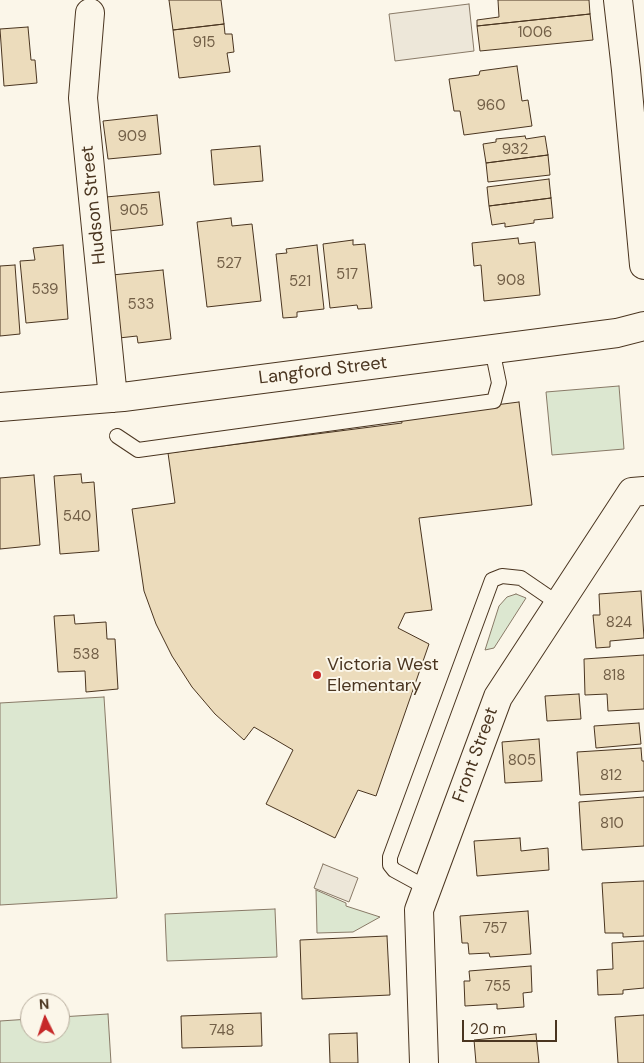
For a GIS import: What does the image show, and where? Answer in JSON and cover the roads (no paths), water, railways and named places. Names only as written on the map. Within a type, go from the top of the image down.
[{"type":"street","points":[[618,0],[644,265]]},
{"type":"street","name":"Hudson Street","points":[[90,13],[83,98],[113,398]]},
{"type":"street","points":[[626,70],[644,45]]},
{"type":"street","name":"Langford Street","points":[[0,407],[113,398],[617,333],[644,326]]},
{"type":"street","name":"Front Street","points":[[424,1063],[419,910],[498,696],[632,492],[644,491]]},
{"type":"lane","points":[[117,436],[138,450],[494,401],[500,383],[492,349]]},
{"type":"lane","points":[[427,888],[394,870],[390,865],[390,857],[492,580],[502,576],[521,578],[559,604]]},
{"type":"place","name":"Victoria West Elementary","points":[[317,675]]}]
